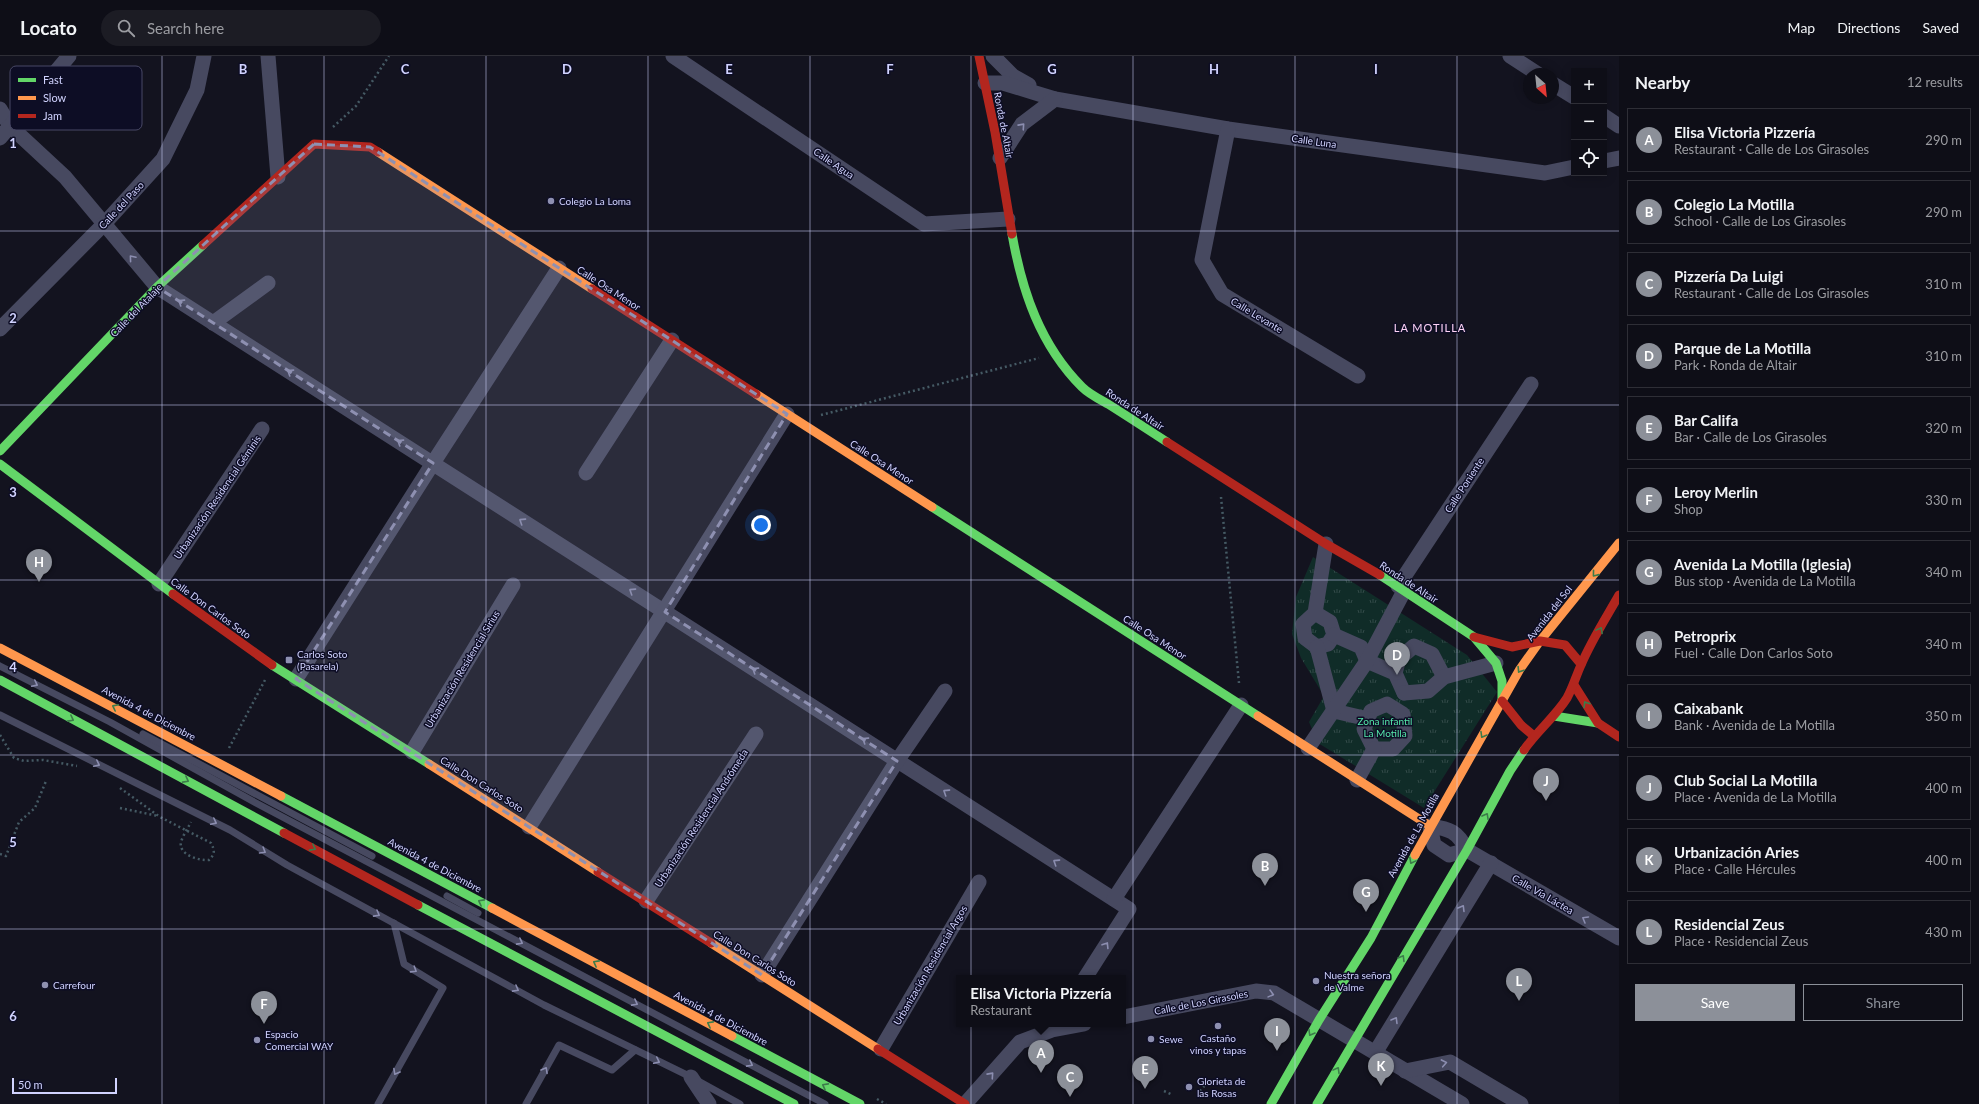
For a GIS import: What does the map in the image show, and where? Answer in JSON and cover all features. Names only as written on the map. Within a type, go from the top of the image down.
[{"type":"street","points":[[61,66],[69,56]]},
{"type":"street","name":"Calle del Paso","points":[[0,329],[104,224],[164,159],[197,90],[204,56]]},
{"type":"street","name":"Calle Agua","points":[[673,56],[924,224],[1008,219]]},
{"type":"street","name":"Ronda de Altair","points":[[979,56],[1000,158],[1008,219],[1026,298],[1054,354],[1083,388],[1326,544],[1401,589],[1474,637],[1496,663],[1502,681],[1502,701]]},
{"type":"street","name":"Calle Luna","points":[[993,56],[1013,76],[1055,100]]},
{"type":"street","points":[[1510,56],[1529,68]]},
{"type":"street","points":[[269,58],[278,177]]},
{"type":"street","name":"Calle Luna","points":[[985,83],[1003,83],[1055,100],[1228,129],[1545,173],[1571,168]]},
{"type":"street","points":[[1559,88],[1571,95]]},
{"type":"street","points":[[1000,158],[1022,124],[1055,100]]},
{"type":"street","points":[[0,109],[10,126],[0,138]]},
{"type":"street","points":[[1607,118],[1619,126]]},
{"type":"street","name":"Calle Levante","points":[[1228,129],[1202,260],[1222,294],[1358,376]]},
{"type":"street","points":[[14,130],[65,177],[158,287],[1129,909],[1087,975]]},
{"type":"street","name":"Calle del Atalaje","points":[[0,451],[158,287],[314,144]]},
{"type":"street","name":"Calle Osa Menor","points":[[314,144],[370,147],[1430,826]]},
{"type":"street","points":[[1607,160],[1619,158]]},
{"type":"street","points":[[296,679],[559,268]]},
{"type":"street","points":[[213,323],[268,283]]},
{"type":"street","points":[[586,473],[672,340]]},
{"type":"street","name":"Calle Poniente","points":[[1308,748],[1366,661],[1401,589],[1531,384]]},
{"type":"street","points":[[529,827],[665,612],[787,414]]},
{"type":"street","name":"Urbanización Residencial Géminis","points":[[159,584],[262,429]]},
{"type":"street","name":"Calle Don Carlos Soto","points":[[1,467],[223,631],[272,665],[412,752],[965,1104]]},
{"type":"street","points":[[1326,544],[1315,613],[1303,624],[1305,638],[1318,647],[1334,711],[1368,719]]},
{"type":"street","name":"Avenida del Sol","points":[[1502,701],[1520,669],[1540,641],[1619,544]]},
{"type":"street","name":"Urbanización Residencial Sirius","points":[[412,752],[513,585]]},
{"type":"street","points":[[1318,1104],[1367,1017],[1467,850],[1510,771],[1534,736],[1554,716],[1574,685],[1581,664],[1619,595]]},
{"type":"street","points":[[1315,613],[1330,622],[1334,635],[1361,647],[1366,661],[1395,673],[1404,693]]},
{"type":"street","points":[[1318,647],[1328,644],[1334,635]]},
{"type":"street","name":"Ronda de Altair","points":[[1474,637],[1512,647],[1540,641]]},
{"type":"street","points":[[1540,641],[1565,645],[1581,664]]},
{"type":"street","points":[[1395,673],[1400,659],[1414,646],[1432,654],[1444,677]]},
{"type":"street","name":"Avenida 4 de Diciembre","points":[[0,648],[149,725],[860,1104]]},
{"type":"street","points":[[1404,693],[1428,691],[1444,677],[1496,663]]},
{"type":"street","points":[[0,680],[424,909],[794,1104]]},
{"type":"street","points":[[1574,685],[1598,723],[1619,737]]},
{"type":"street","points":[[762,975],[898,761],[945,691]]},
{"type":"street","points":[[1394,708],[1404,693]]},
{"type":"street","points":[[1502,701],[1521,725],[1534,736]]},
{"type":"street","name":"Avenida de La Motilla","points":[[1271,1104],[1320,1020],[1334,1000],[1371,938],[1430,826],[1502,701]]},
{"type":"street","points":[[1387,704],[1403,714],[1405,736],[1393,749],[1374,749],[1364,729],[1371,711],[1387,704]]},
{"type":"street","points":[[1114,899],[1241,705]]},
{"type":"street","points":[[1554,716],[1598,723]]},
{"type":"street","name":"Urbanización Residencial Andrómeda","points":[[646,902],[756,734]]},
{"type":"street","points":[[1357,780],[1374,749]]},
{"type":"street","points":[[1430,826],[1447,829],[1460,837],[1467,850],[1449,855],[1434,845],[1430,826]]},
{"type":"street","name":"Calle Vía Láctea","points":[[1467,850],[1619,938]]},
{"type":"street","points":[[1375,1053],[1490,863]]},
{"type":"street","name":"Urbanización Residencial Argos","points":[[880,1049],[979,882]]},
{"type":"street","name":"Calle de Los Girasoles","points":[[1126,1015],[1256,991],[1274,993],[1462,1104]]},
{"type":"street","points":[[965,1104],[1020,1042],[1054,1027]]},
{"type":"street","points":[[1405,1071],[1450,1062],[1521,1104]]},
{"type":"street","points":[[691,1078],[709,1104]]},
{"type":"lane","points":[[0,658],[833,1101]]},
{"type":"lane","points":[[0,666],[110,722],[256,803],[825,1104]]},
{"type":"lane","points":[[0,715],[230,830],[287,865],[544,1005],[740,1104]]},
{"type":"lane","points":[[378,1104],[443,988],[404,964],[394,923]]},
{"type":"lane","points":[[526,1104],[560,1045],[612,1070],[635,1050]]},
{"type":"path","points":[[314,144],[356,106],[389,56]]},
{"type":"path","points":[[820,415],[1054,354]]},
{"type":"path","points":[[1220,476],[1223,524],[1241,705]]},
{"type":"path","points":[[0,735],[14,758],[24,761],[43,760],[78,766]]},
{"type":"path","points":[[0,854],[6,856],[19,822],[36,808],[46,781]]},
{"type":"path","points":[[118,786],[160,817],[211,843],[214,849],[214,855],[209,860],[202,861],[188,855],[182,850],[180,843]]},
{"type":"path","points":[[120,808],[160,817]]},
{"type":"path","points":[[1200,1091],[1206,1084]]},
{"type":"path","points":[[1164,1091],[1173,1095]]},
{"type":"highlighted area","points":[[314,144],[370,147],[787,414],[665,612],[897,761],[762,975],[296,679],[433,463],[157,287]]},
{"type":"green space","name":"Zona infantil La Motilla","points":[[1313,557],[1467,655],[1497,692],[1424,808],[1318,743],[1309,722],[1324,696],[1301,658],[1292,634],[1296,597]]},
{"type":"traffic: fast","points":[[1012,234],[1021,276],[1035,316],[1044,335],[1067,371],[1088,392],[1167,442]]},
{"type":"traffic: fast","points":[[0,451],[157,287],[203,245]]},
{"type":"traffic: fast","points":[[0,464],[173,594]]},
{"type":"traffic: fast","points":[[932,507],[1258,716]]},
{"type":"traffic: fast","points":[[1380,575],[1474,637],[1496,663],[1502,681],[1502,701]]},
{"type":"traffic: fast","points":[[272,665],[429,764]]},
{"type":"traffic: fast","points":[[0,680],[284,833]]},
{"type":"traffic: fast","points":[[1554,716],[1598,723]]},
{"type":"traffic: fast","points":[[1317,1104],[1467,850],[1510,771],[1524,750]]},
{"type":"traffic: fast","points":[[281,796],[492,908]]},
{"type":"traffic: fast","points":[[1271,1104],[1319,1020],[1371,938],[1415,855]]},
{"type":"traffic: fast","points":[[418,905],[794,1104]]},
{"type":"traffic: fast","points":[[732,1036],[860,1104]]},
{"type":"traffic: slow","points":[[378,152],[592,289]]},
{"type":"traffic: slow","points":[[756,394],[932,507]]},
{"type":"traffic: slow","points":[[1415,855],[1520,669],[1540,641],[1619,543]]},
{"type":"traffic: slow","points":[[0,648],[281,796]]},
{"type":"traffic: slow","points":[[1258,716],[1430,826]]},
{"type":"traffic: slow","points":[[429,764],[598,872]]},
{"type":"traffic: slow","points":[[492,908],[732,1036]]},
{"type":"traffic: slow","points":[[711,943],[878,1049]]},
{"type":"traffic: jam","points":[[979,56],[995,132],[1012,234]]},
{"type":"traffic: jam","points":[[203,245],[314,144],[370,147],[378,152]]},
{"type":"traffic: jam","points":[[592,289],[756,394]]},
{"type":"traffic: jam","points":[[1167,442],[1326,544],[1380,575]]},
{"type":"traffic: jam","points":[[173,594],[272,665]]},
{"type":"traffic: jam","points":[[1524,750],[1567,698],[1589,647],[1619,595]]},
{"type":"traffic: jam","points":[[1474,637],[1512,647],[1540,641],[1565,645],[1581,664]]},
{"type":"traffic: jam","points":[[1574,685],[1598,723],[1619,737]]},
{"type":"traffic: jam","points":[[1502,701],[1521,725],[1534,736]]},
{"type":"traffic: jam","points":[[284,833],[418,905]]},
{"type":"traffic: jam","points":[[598,872],[711,943]]},
{"type":"traffic: jam","points":[[878,1049],[965,1104]]},
{"type":"place","name":"Colegio La Loma","points":[[551,201]]},
{"type":"place","name":"Petroprix","points":[[39,582]]},
{"type":"place","name":"Carlos Soto (Pasarela)","points":[[289,660]]},
{"type":"place","name":"Parque de La Motilla","points":[[1397,675]]},
{"type":"place","name":"Club Social La Motilla","points":[[1546,801]]},
{"type":"place","name":"Colegio La Motilla","points":[[1265,886]]},
{"type":"place","name":"Avenida La Motilla (Iglesia)","points":[[1366,912]]},
{"type":"place","name":"Nuestra señora de Valme","points":[[1316,981]]},
{"type":"place","name":"Carrefour","points":[[45,985]]},
{"type":"place","name":"Residencial Zeus","points":[[1519,1001]]},
{"type":"place","name":"Leroy Merlin","points":[[264,1024]]},
{"type":"place","name":"Castaño vinos y tapas","points":[[1218,1026]]},
{"type":"place","name":"Sewe","points":[[1151,1039]]},
{"type":"place","name":"Espacio Comercial WAY","points":[[257,1040]]},
{"type":"place","name":"Caixabank","points":[[1277,1051]]},
{"type":"place","name":"Elisa Victoria Pizzería","points":[[1041,1073]]},
{"type":"place","name":"Urbanización Aries","points":[[1381,1086]]},
{"type":"place","name":"Glorieta de las Rosas","points":[[1189,1087]]},
{"type":"place","name":"Bar Califa","points":[[1145,1089]]},
{"type":"place","name":"Pizzería Da Luigi","points":[[1070,1097]]},
{"type":"district","name":"LA MOTILLA","points":[[1430,327]]}]
